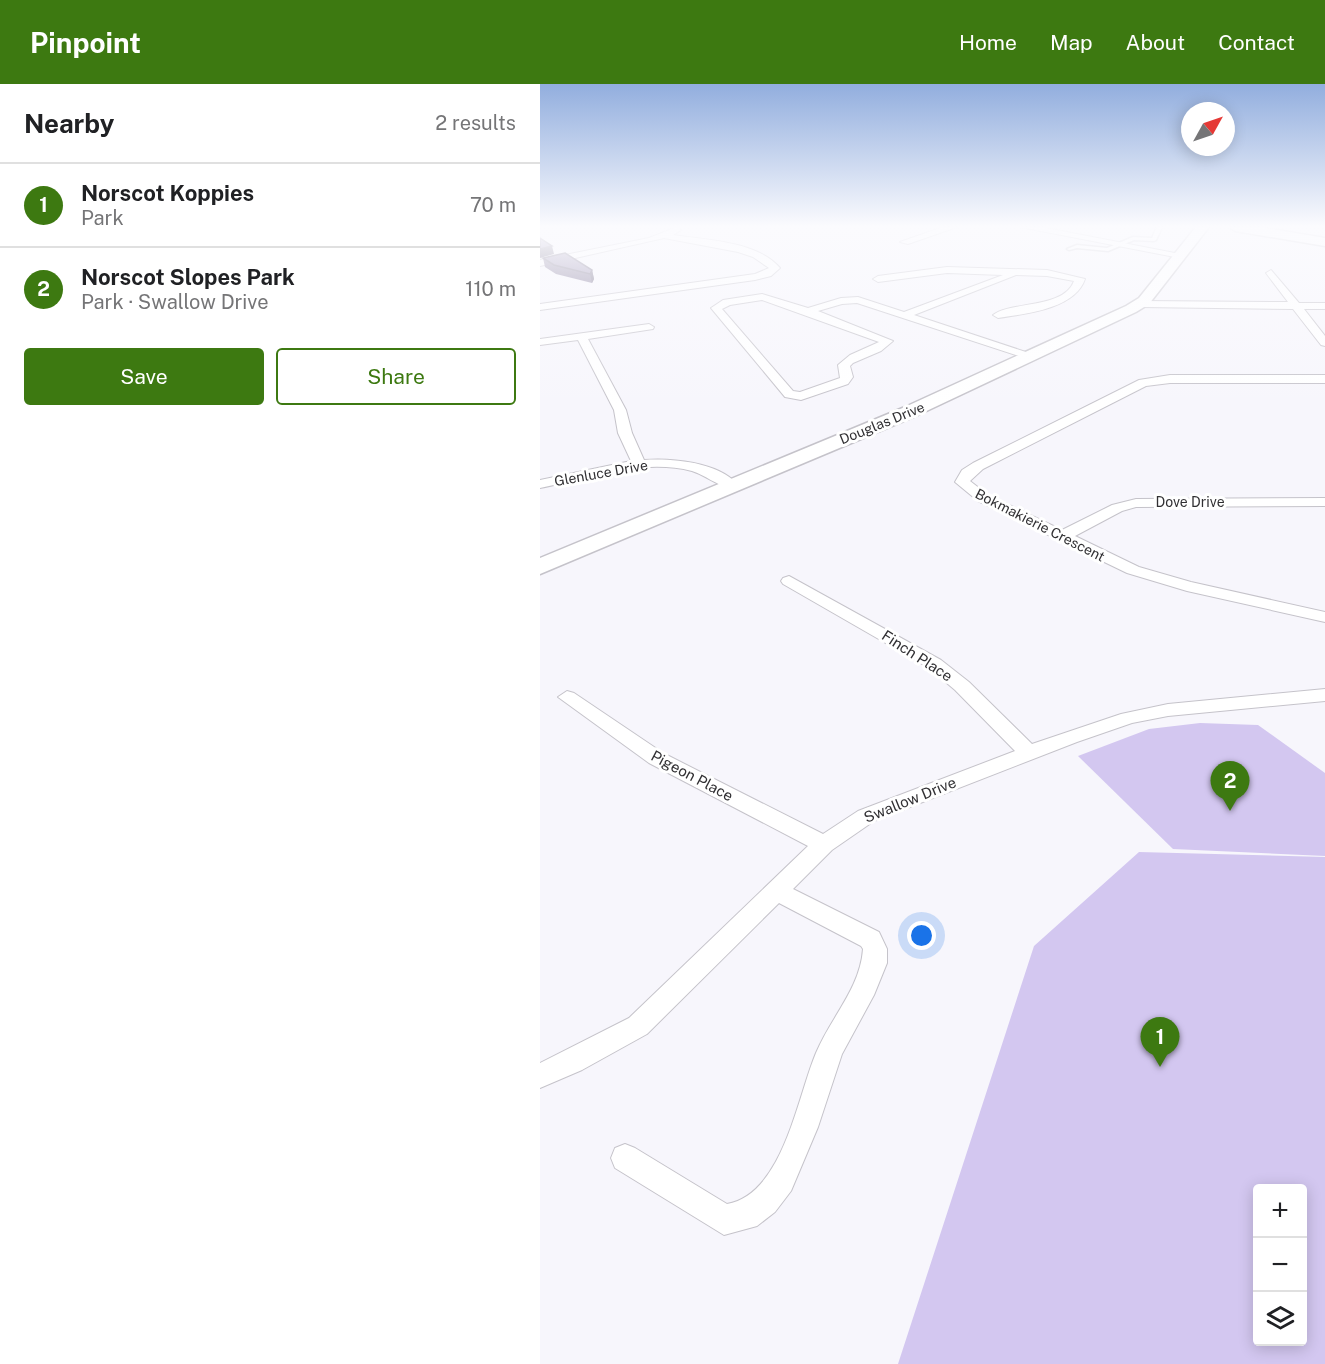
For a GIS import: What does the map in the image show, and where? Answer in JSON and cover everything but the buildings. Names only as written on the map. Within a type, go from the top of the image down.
[{"type":"street","points":[[540,307],[687,287]]},
{"type":"street","points":[[904,315],[980,287]]},
{"type":"street","points":[[998,315],[1031,308],[1067,295],[1078,287]]},
{"type":"street","name":"Douglas Drive","points":[[540,567],[730,484],[933,402],[1140,304],[1154,287]]},
{"type":"street","points":[[1281,287],[1325,344]]},
{"type":"street","points":[[808,311],[887,341],[878,348],[850,358],[844,365],[847,377],[843,381],[796,396],[789,394],[716,308],[727,302],[762,297],[808,311],[854,300],[1031,357]]},
{"type":"street","points":[[1140,304],[1325,306]]},
{"type":"street","points":[[540,342],[649,327]]},
{"type":"street","points":[[581,336],[620,410],[625,433],[639,465]]},
{"type":"street","name":"Bokmakierie Crescent","points":[[1325,379],[1170,379],[1143,383],[978,466],[963,477],[963,484],[974,492],[1115,563],[1156,578],[1325,617]]},
{"type":"street","name":"Glenluce Drive","points":[[540,484],[639,465],[671,463],[691,466],[730,484]]},
{"type":"street","name":"Dove Drive","points":[[1063,536],[1117,508],[1136,503],[1325,502]]},
{"type":"street","name":"Finch Place","points":[[789,580],[934,664],[969,693],[1029,753]]},
{"type":"street","name":"Swallow Drive","points":[[540,1076],[573,1062],[638,1026],[824,844],[866,816],[897,802],[1099,726],[1148,713],[1325,695]]},
{"type":"street","name":"Pigeon Place","points":[[567,697],[656,758],[824,844]]},
{"type":"street","points":[[625,1158],[724,1220],[738,1221],[753,1212],[765,1203],[783,1181],[830,1051],[871,973],[877,949],[870,939],[775,890]]},
{"type":"shaded area","points":[[1200,723],[1258,725],[1325,773],[1325,856],[1173,849],[1078,756],[1149,729]]},
{"type":"shaded area","points":[[1139,852],[1325,857],[1325,1364],[898,1364],[1034,946]]},
{"type":"place","name":"Norscot Slopes Park","points":[[1230,811]]},
{"type":"place","name":"Norscot Koppies","points":[[1160,1067]]}]
